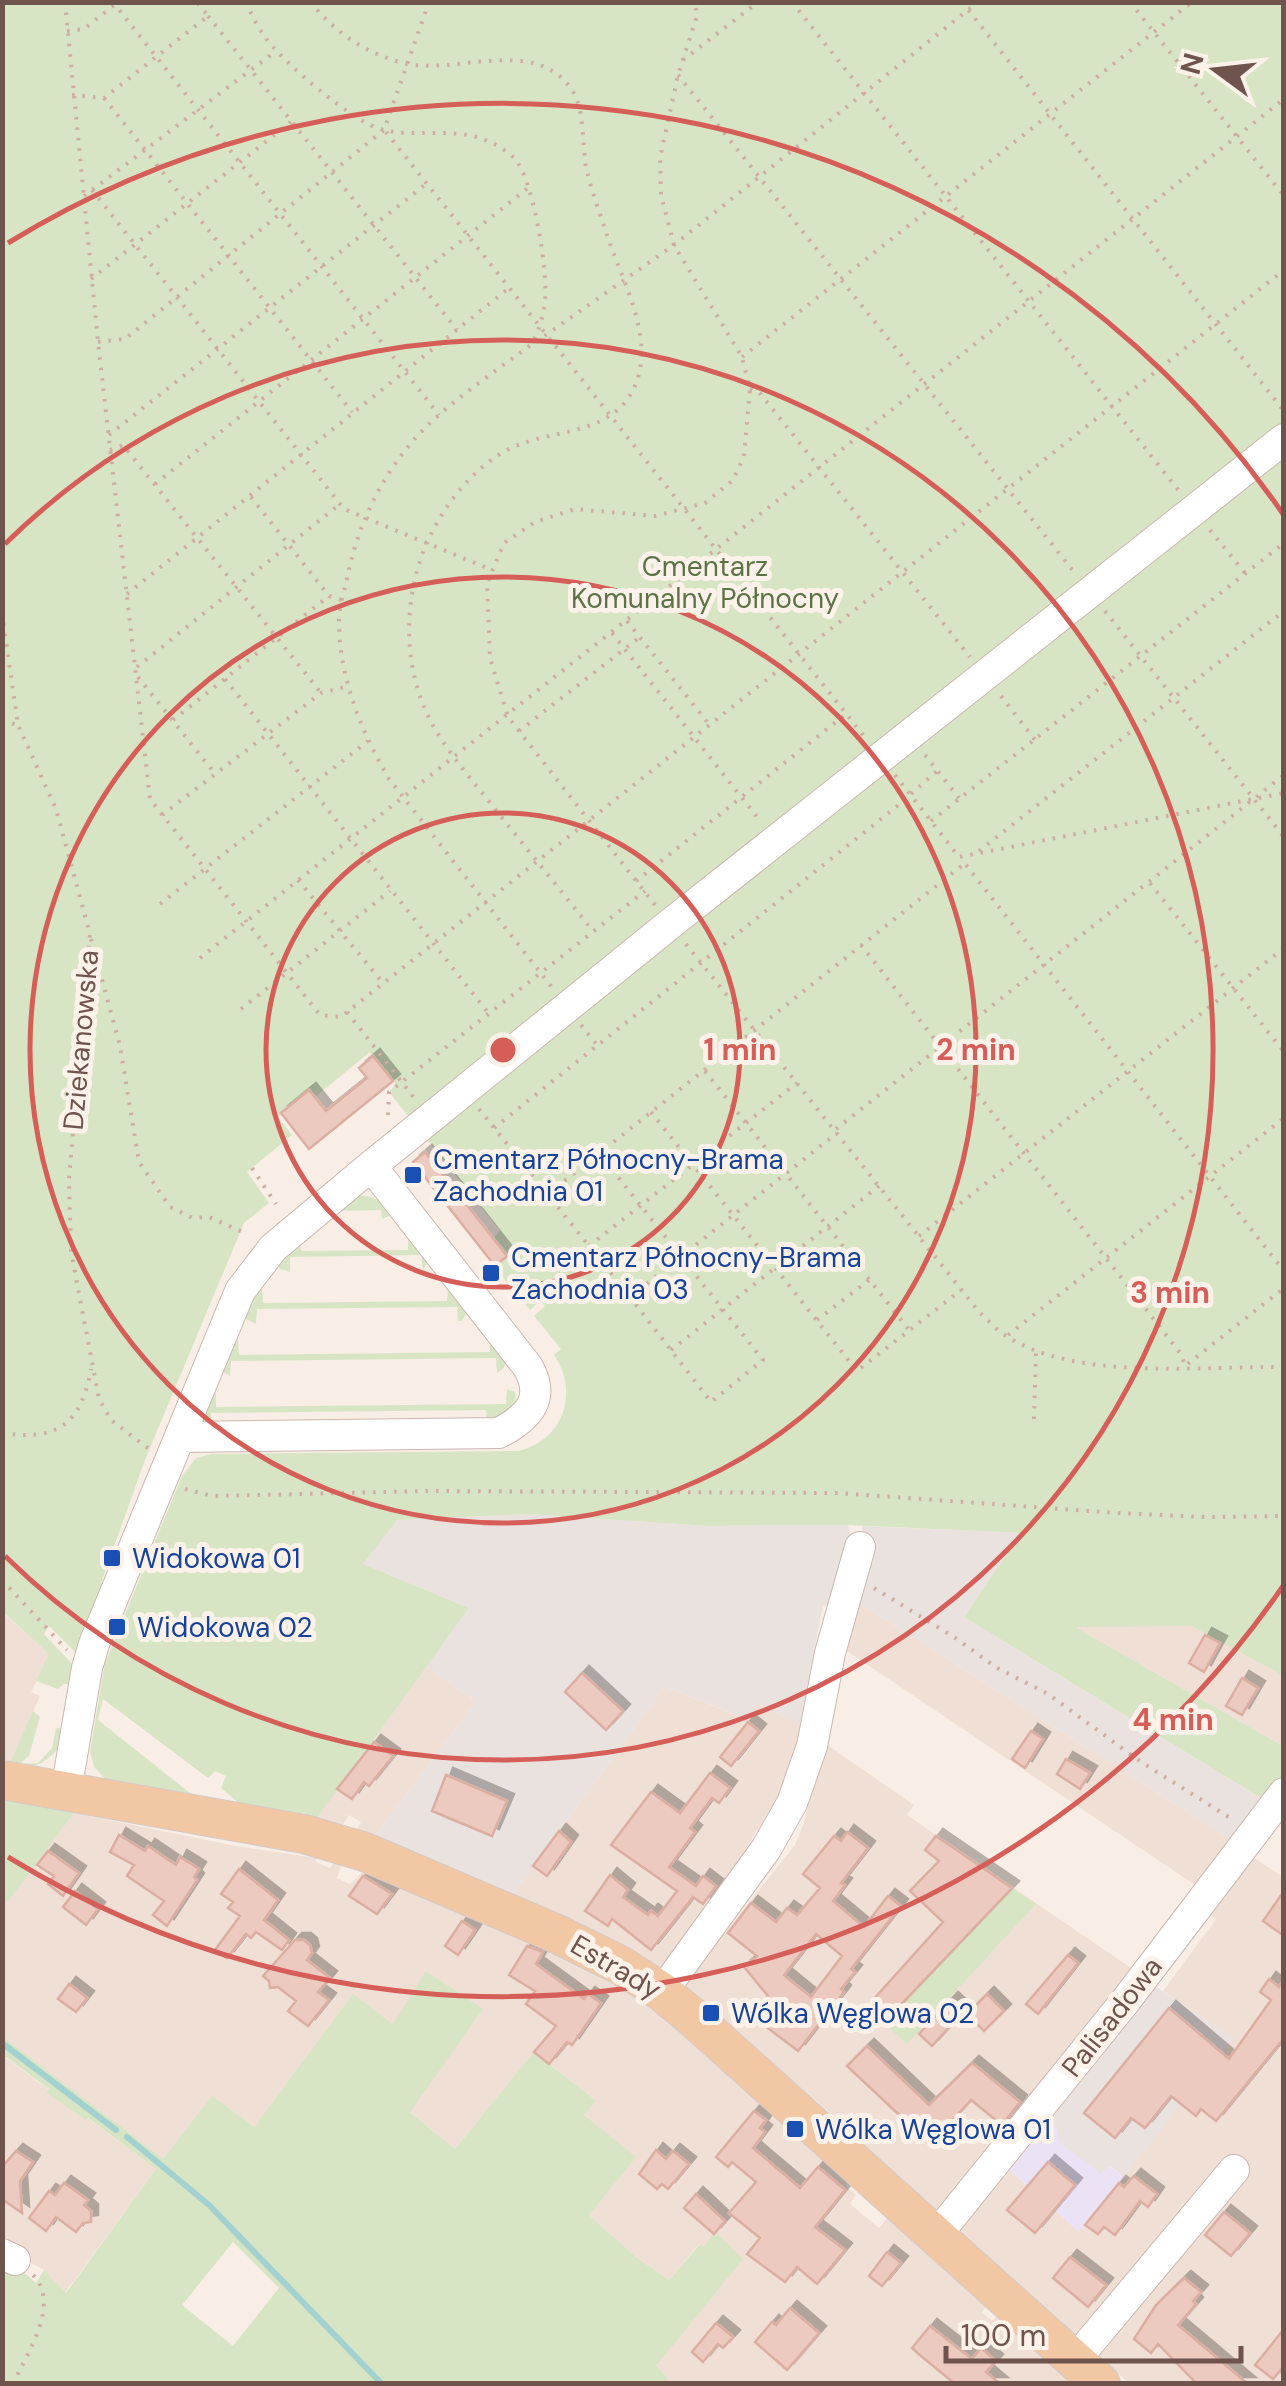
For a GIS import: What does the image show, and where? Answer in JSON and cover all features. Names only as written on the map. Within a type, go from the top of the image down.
[{"type":"main road","name":"Estrady","points":[[2,1780],[304,1834],[365,1852],[620,1965],[662,1992],[1088,2372]]},
{"type":"street","points":[[66,1791],[94,1644],[168,1444],[248,1279],[296,1226],[463,1089],[1284,439]]},
{"type":"street","points":[[168,1444],[487,1434],[511,1426],[530,1408],[536,1396],[536,1381],[528,1366],[370,1166]]},
{"type":"street","points":[[662,1992],[766,1849],[792,1803],[812,1746],[830,1653],[860,1547]]},
{"type":"street","name":"Palisadowa","points":[[935,2236],[1116,2013],[1284,1793]]},
{"type":"street","points":[[1088,2372],[1234,2170]]},
{"type":"path","points":[[64,2],[150,800],[320,1015],[340,1018],[1284,270]]},
{"type":"path","points":[[197,2],[457,330]]},
{"type":"path","points":[[246,2],[276,51],[360,121],[384,130],[473,135],[493,143],[516,160],[528,188],[546,298],[532,344]]},
{"type":"path","points":[[310,2],[348,40],[405,64],[522,62],[541,67],[566,82],[576,101],[586,170],[634,312],[641,362],[631,393],[611,417],[598,424],[532,439],[489,462],[457,493],[427,542],[412,583],[410,610],[413,674],[433,726],[594,932]]},
{"type":"path","points":[[98,342],[125,338],[384,130],[429,2]]},
{"type":"path","points":[[696,2],[697,16],[678,76],[660,158],[661,195],[674,245],[742,357],[750,389],[744,456],[732,480],[704,503],[654,516],[575,509],[535,522],[504,543],[487,583],[490,658],[508,717],[978,1312],[1007,1337],[1084,1366],[1284,1366]]},
{"type":"path","points":[[683,60],[758,2]]},
{"type":"path","points":[[792,2],[1244,573]]},
{"type":"path","points":[[962,2],[1284,411]]},
{"type":"path","points":[[597,1045],[388,779],[355,712],[338,618],[362,518],[403,453],[439,415],[532,344],[674,245],[978,2]]},
{"type":"path","points":[[1130,2],[1284,196]]},
{"type":"path","points":[[742,357],[1192,2]]},
{"type":"path","points":[[65,32],[84,29],[116,3],[439,415]]},
{"type":"path","points":[[72,95],[104,98],[208,16]]},
{"type":"path","points":[[83,197],[276,51]]},
{"type":"path","points":[[678,76],[1284,837]]},
{"type":"path","points":[[104,98],[354,413]]},
{"type":"path","points":[[200,958],[1284,99]]},
{"type":"path","points":[[91,279],[291,122]]},
{"type":"path","points":[[384,130],[1284,1271]]},
{"type":"path","points":[[108,435],[426,184]]},
{"type":"path","points":[[155,484],[528,188]]},
{"type":"path","points":[[92,190],[340,504],[362,518],[492,570]]},
{"type":"path","points":[[127,594],[510,288]]},
{"type":"path","points":[[750,389],[760,392],[1035,740]]},
{"type":"path","points":[[110,450],[123,445],[321,693]]},
{"type":"path","points":[[250,495],[328,596],[342,600]]},
{"type":"path","points":[[136,671],[340,504]]},
{"type":"path","points":[[932,821],[1284,542]]},
{"type":"path","points":[[173,720],[328,596]]},
{"type":"path","points":[[976,854],[1284,611]]},
{"type":"path","name":"Dziekanowska","points":[[2,613],[18,725],[56,808],[90,934],[69,1179],[71,1251],[92,1365],[99,1399],[112,1420],[136,1442],[168,1444]]},
{"type":"path","points":[[627,622],[709,724]]},
{"type":"path","points":[[612,633],[775,841]]},
{"type":"path","points":[[519,731],[640,637]]},
{"type":"path","points":[[136,671],[216,775]]},
{"type":"path","points":[[225,678],[489,1014]]},
{"type":"path","points":[[162,814],[321,693],[349,686]]},
{"type":"path","points":[[636,880],[846,714]]},
{"type":"path","points":[[2,721],[18,725]]},
{"type":"path","points":[[910,735],[960,799]]},
{"type":"path","points":[[160,904],[368,740]]},
{"type":"path","points":[[494,1128],[938,771]]},
{"type":"path","points":[[630,1297],[1284,775]]},
{"type":"path","points":[[959,857],[1284,792]]},
{"type":"path","points":[[548,1194],[964,864]]},
{"type":"path","points":[[298,880],[383,983]]},
{"type":"path","points":[[1148,882],[1284,1052]]},
{"type":"path","points":[[241,1008],[391,890]]},
{"type":"path","points":[[388,1114],[389,1092],[644,891]]},
{"type":"path","points":[[90,934],[120,1046],[140,1162],[170,1207],[193,1218],[209,1216],[246,1233]]},
{"type":"path","points":[[861,946],[1181,1354],[1186,1366]]},
{"type":"path","points":[[920,1236],[1284,948]]},
{"type":"path","points":[[347,1012],[402,1082],[424,1123]]},
{"type":"path","points":[[704,1070],[909,1330]]},
{"type":"path","points":[[589,1246],[797,1083]]},
{"type":"path","points":[[463,1089],[711,1402],[763,1360],[599,1153]]},
{"type":"path","points":[[651,1112],[857,1370],[961,1290]]},
{"type":"path","points":[[1007,1337],[1284,1118]]},
{"type":"path","points":[[252,1168],[276,1204]]},
{"type":"path","points":[[671,1350],[879,1186]]},
{"type":"path","points":[[816,1320],[869,1280]]},
{"type":"path","points":[[1186,1366],[1284,1288]]},
{"type":"path","points":[[1034,1419],[1036,1351]]},
{"type":"path","points":[[2,1433],[24,1436],[55,1432],[74,1413],[87,1391],[92,1365]]},
{"type":"path","points":[[174,1485],[212,1496],[838,1493],[1118,1513],[1284,1516]]},
{"type":"path","points":[[2,1580],[48,1632]]},
{"type":"path","points":[[850,1591],[868,1587],[884,1592],[997,1668],[1048,1694],[1140,1762],[1254,1833]]},
{"type":"path","points":[[8,2257],[42,2283],[44,2298],[41,2322],[13,2384]]},
{"type":"shaded area","points":[[528,1514],[709,1526],[848,1525],[852,1543],[836,1611],[823,1605],[800,1723],[756,1704],[747,1719],[665,1687],[512,1896],[375,1836],[473,1705],[471,1698],[426,1667],[469,1608],[363,1564],[396,1520]]},
{"type":"shaded area","points":[[862,1526],[1022,1533],[964,1617],[1266,1801],[1231,1840],[859,1603],[865,1555]]},
{"type":"shaded area","points":[[859,1603],[1231,1840],[1198,1887],[844,1649]]},
{"type":"shaded area","points":[[2,1612],[50,1654],[31,1692],[40,1696],[10,1764],[3,1762]]},
{"type":"shaded area","points":[[1073,1626],[1193,1626],[1283,1676],[1283,1746]]},
{"type":"shaded area","points":[[426,1667],[471,1698],[473,1705],[375,1836],[356,1830],[361,1822],[349,1815],[342,1826],[316,1818]]},
{"type":"shaded area","points":[[665,1687],[746,1719],[756,1704],[807,1726],[785,1784],[715,1900],[664,1970],[578,1922],[512,1896]]},
{"type":"shaded area","points":[[823,1742],[914,1805],[907,1815],[1137,1972],[938,2216],[836,2118],[683,1985],[795,1845]]},
{"type":"shaded area","points":[[74,1813],[316,1858],[316,1862],[330,1868],[335,1861],[342,1864],[337,1878],[350,1884],[365,1870],[552,1949],[632,1992],[847,2180],[846,2186],[856,2195],[850,2204],[879,2228],[888,2217],[988,2304],[982,2312],[992,2321],[998,2315],[1076,2383],[663,2383],[667,2377],[656,2367],[703,2248],[699,2244],[669,2280],[589,2215],[584,2115],[595,2101],[535,2052],[455,2149],[409,2111],[482,2009],[393,2024],[353,1995],[254,2127],[188,2127],[163,2160],[3,2037],[2,1908]]},
{"type":"shaded area","points":[[1253,1857],[1283,1877],[1283,2383],[1129,2383],[955,2231],[1007,2168],[1078,2231],[1124,2176],[1233,2038],[1163,1991],[1216,1919],[1208,1914]]},
{"type":"shaded area","points":[[1153,1985],[1234,2038],[1124,2177],[1110,2166],[1102,2175],[1059,2143],[1056,2128],[1041,2126]]},
{"type":"shaded area","points":[[2,2055],[156,2169],[65,2293],[44,2270],[3,2247]]},
{"type":"shaded area","points":[[1049,2122],[1056,2128],[1060,2143],[1101,2174],[1109,2166],[1124,2177],[1079,2232],[1007,2168],[1041,2126]]},
{"type":"green space","name":"Cmentarz Komunalny Północny","points":[[3,3],[1283,3],[1283,1676],[1192,1626],[1075,1627],[1283,1746],[1283,1777],[1266,1801],[964,1617],[1021,1533],[848,1525],[709,1526],[528,1514],[397,1520],[363,1564],[469,1608],[316,1819],[302,1812],[294,1822],[247,1810],[221,1788],[226,1776],[215,1771],[208,1778],[103,1699],[98,1720],[190,1793],[204,1797],[108,1782],[94,1767],[90,1752],[105,1663],[182,1476],[196,1458],[211,1454],[518,1451],[534,1446],[556,1426],[563,1413],[566,1384],[554,1355],[561,1349],[534,1316],[545,1306],[540,1301],[530,1310],[495,1268],[509,1255],[494,1237],[500,1231],[389,1092],[396,1084],[370,1052],[315,1097],[310,1091],[278,1117],[292,1135],[247,1172],[269,1203],[244,1223],[145,1460],[101,1583],[106,1586],[78,1655],[49,1626],[44,1634],[76,1668],[72,1684],[58,1689],[36,1681],[49,1654],[3,1612]]},
{"type":"green space","points":[[356,1195],[372,1197],[390,1209],[389,1216],[382,1219],[381,1210],[337,1211],[336,1219],[330,1217],[329,1210]]},
{"type":"green space","points":[[408,1235],[428,1261],[423,1270],[421,1255],[290,1257],[290,1272],[278,1265],[300,1236],[301,1251],[408,1250]]},
{"type":"green space","points":[[448,1287],[467,1312],[462,1321],[458,1321],[457,1307],[257,1309],[256,1324],[244,1314],[255,1290],[262,1288],[263,1303],[447,1301]]},
{"type":"green space","points":[[490,1337],[507,1357],[504,1368],[497,1373],[496,1358],[231,1361],[230,1376],[221,1371],[231,1342],[238,1340],[239,1355],[490,1352]]},
{"type":"green space","points":[[507,1389],[515,1392],[514,1403],[508,1412],[487,1424],[486,1410],[211,1413],[211,1427],[201,1419],[211,1394],[216,1392],[216,1407],[506,1404]]},
{"type":"green space","points":[[33,1711],[40,1717],[29,1756],[19,1764],[38,1763],[52,1748],[56,1728],[65,1729],[61,1752],[57,1750],[36,1765],[24,1766],[10,1763]]},
{"type":"green space","points":[[3,1799],[74,1813],[3,1908]]},
{"type":"green space","points":[[1012,1888],[1036,1904],[907,2044],[884,2023]]},
{"type":"green space","points":[[426,1971],[483,2009],[410,2112],[455,2149],[534,2052],[596,2101],[584,2115],[636,2157],[589,2215],[669,2280],[715,2232],[743,2259],[656,2366],[668,2378],[663,2383],[3,2383],[3,2266],[26,2274],[36,2283],[44,2270],[66,2293],[156,2169],[47,2093],[49,2089],[3,2055],[3,2037],[163,2159],[212,2096],[254,2127],[353,1994],[393,2024]],"holes":[[[233,2242],[279,2288],[233,2346],[182,2305]]]},
{"type":"building","points":[[373,1056],[393,1081],[309,1149],[281,1113],[309,1090],[326,1111],[367,1078],[359,1068]]},
{"type":"building","points":[[425,1152],[507,1256],[495,1266],[413,1162]]},
{"type":"building","points":[[1205,1635],[1220,1643],[1204,1672],[1189,1663]]},
{"type":"building","points":[[582,1673],[623,1711],[606,1730],[565,1692]]},
{"type":"building","points":[[1242,1678],[1258,1688],[1242,1715],[1226,1706]]},
{"type":"building","points":[[748,1722],[759,1731],[731,1766],[720,1757]]},
{"type":"building","points":[[1031,1731],[1043,1739],[1025,1768],[1012,1759]]},
{"type":"building","points":[[374,1742],[393,1756],[369,1786],[364,1782],[352,1799],[337,1789]]},
{"type":"building","points":[[1066,1759],[1090,1773],[1080,1789],[1057,1774]]},
{"type":"building","points":[[710,1773],[730,1788],[719,1803],[712,1798],[690,1828],[695,1832],[669,1867],[696,1886],[703,1876],[716,1886],[703,1904],[693,1897],[651,1950],[612,1919],[608,1926],[585,1911],[610,1875],[628,1890],[623,1897],[648,1915],[651,1911],[658,1916],[677,1891],[611,1845],[651,1792],[680,1813]]},
{"type":"building","points":[[446,1775],[507,1801],[492,1836],[432,1811]]},
{"type":"building","points":[[559,1831],[571,1842],[547,1876],[533,1866]]},
{"type":"building","points":[[847,1832],[868,1848],[841,1883],[845,1885],[833,1901],[864,1927],[888,1896],[901,1906],[851,1969],[855,1972],[841,1989],[844,1992],[798,2051],[752,2016],[768,1996],[744,1967],[757,1956],[728,1933],[751,1903],[776,1922],[787,1908],[797,1915],[820,1888],[803,1874],[834,1836],[841,1841]],"holes":[[[816,1934],[842,1956],[811,1997],[784,1975]]]},
{"type":"building","points":[[119,1835],[145,1851],[148,1846],[176,1865],[180,1857],[199,1869],[194,1877],[197,1880],[167,1926],[153,1915],[164,1901],[127,1876],[134,1865],[110,1852]]},
{"type":"building","points":[[936,1836],[1012,1888],[890,2016],[873,2000],[943,1922],[910,1891],[939,1861],[925,1850]]},
{"type":"building","points":[[48,1851],[79,1873],[63,1896],[48,1884],[54,1876],[37,1865]]},
{"type":"building","points":[[239,1869],[278,1900],[264,1920],[289,1940],[282,1950],[256,1932],[251,1938],[246,1934],[227,1958],[215,1950],[240,1916],[228,1908],[233,1902],[221,1894]]},
{"type":"building","points":[[363,1876],[392,1894],[377,1914],[349,1896]]},
{"type":"building","points":[[75,1891],[98,1909],[86,1925],[63,1907]]},
{"type":"building","points":[[1284,1891],[1284,1936],[1263,1921]]},
{"type":"building","points":[[462,1921],[475,1930],[458,1955],[445,1946]]},
{"type":"building","points":[[295,1940],[310,1945],[312,1953],[307,1960],[330,1978],[318,1992],[329,2000],[308,2026],[288,2011],[296,2001],[278,1987],[270,1988],[263,1976]]},
{"type":"building","points":[[527,1946],[543,1952],[536,1964],[584,1999],[588,1994],[601,2003],[572,2045],[567,2042],[549,2064],[534,2052],[556,2026],[526,2004],[535,1991],[509,1975]]},
{"type":"building","points":[[1068,1955],[1078,1963],[1038,2014],[1026,2004]]},
{"type":"building","points":[[1269,1979],[1279,1987],[1284,1980],[1284,2038],[1216,2121],[1201,2109],[1196,2116],[1171,2096],[1145,2128],[1131,2118],[1115,2138],[1084,2113],[1169,2008],[1229,2059],[1271,2000],[1260,1992]]},
{"type":"building","points":[[69,1984],[87,1998],[76,2012],[58,1999]]},
{"type":"building","points":[[987,1994],[1004,2011],[984,2031],[967,2014]]},
{"type":"building","points":[[951,1999],[964,2011],[932,2046],[919,2034]]},
{"type":"building","points":[[867,2046],[929,2105],[972,2063],[1020,2102],[1002,2125],[971,2100],[933,2141],[847,2066]]},
{"type":"building","points":[[754,2111],[766,2120],[760,2128],[765,2132],[753,2148],[800,2188],[818,2167],[845,2190],[815,2227],[845,2250],[817,2284],[797,2267],[785,2282],[747,2254],[760,2238],[729,2213],[756,2182],[732,2162],[728,2167],[716,2157]]},
{"type":"building","points":[[656,2150],[666,2159],[673,2151],[689,2164],[668,2189],[662,2184],[657,2189],[639,2174]]},
{"type":"building","points":[[16,2151],[33,2162],[20,2181],[22,2213],[2,2199],[2,2167]]},
{"type":"building","points":[[1048,2162],[1075,2185],[1035,2233],[1007,2210]]},
{"type":"building","points":[[1134,2176],[1157,2194],[1148,2207],[1140,2201],[1115,2235],[1104,2227],[1098,2234],[1085,2225],[1119,2183],[1124,2187]]},
{"type":"building","points":[[64,2183],[88,2200],[84,2205],[91,2211],[91,2222],[83,2223],[76,2232],[56,2217],[46,2231],[29,2218],[49,2191],[55,2195]]},
{"type":"building","points":[[696,2194],[725,2221],[714,2234],[684,2208]]},
{"type":"building","points":[[1224,2212],[1250,2233],[1231,2256],[1205,2235]]},
{"type":"building","points":[[887,2252],[901,2263],[882,2286],[869,2276]]},
{"type":"building","points":[[1070,2257],[1106,2285],[1088,2307],[1053,2278]]},
{"type":"building","points":[[1184,2278],[1201,2292],[1178,2325],[1248,2384],[1197,2384],[1158,2344],[1151,2353],[1134,2339],[1156,2305]]},
{"type":"building","points":[[790,2308],[819,2333],[787,2370],[755,2342]]},
{"type":"building","points":[[716,2323],[733,2337],[723,2348],[718,2344],[703,2362],[692,2352]]},
{"type":"building","points":[[930,2326],[972,2359],[981,2348],[996,2361],[986,2372],[1000,2384],[955,2384],[921,2356],[912,2348]]},
{"type":"building","points":[[1284,2329],[1284,2366],[1273,2379],[1255,2365]]},
{"type":"waterway","points":[[2,2043],[116,2130]]},
{"type":"waterway","points":[[127,2137],[209,2205],[382,2384]]},
{"type":"place","name":"Cmentarz Północny-Brama Zachodnia 01","points":[[413,1175]]},
{"type":"place","name":"Cmentarz Północny-Brama Zachodnia 03","points":[[491,1273]]},
{"type":"place","name":"Widokowa 01","points":[[112,1558]]},
{"type":"place","name":"Widokowa 02","points":[[117,1627]]},
{"type":"place","name":"Wólka Węglowa 02","points":[[711,2013]]},
{"type":"place","name":"Wólka Węglowa 01","points":[[795,2129]]}]
